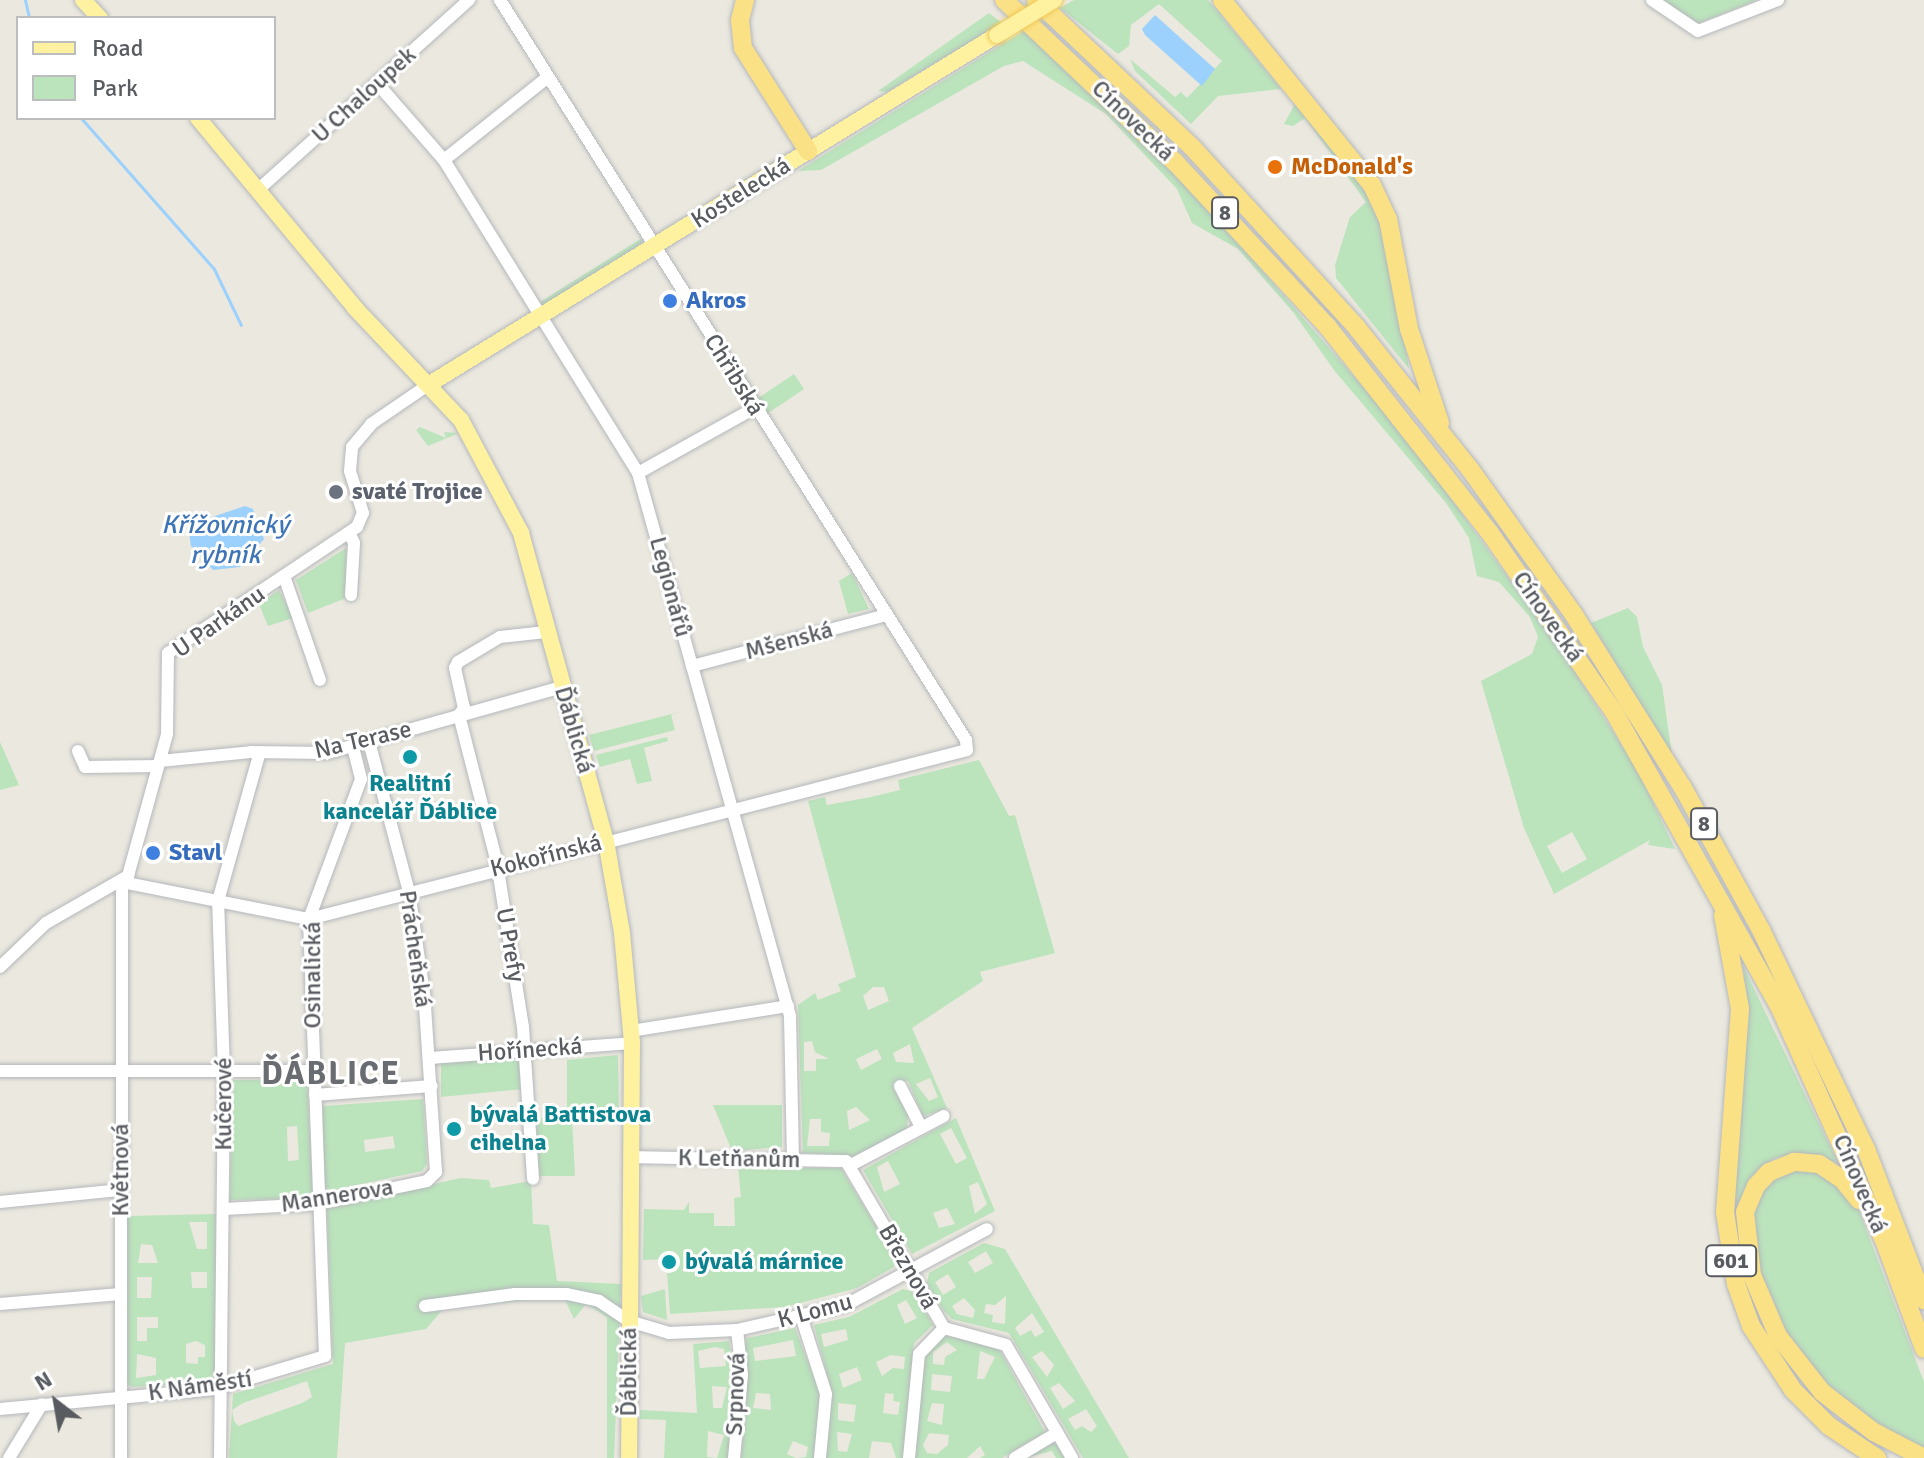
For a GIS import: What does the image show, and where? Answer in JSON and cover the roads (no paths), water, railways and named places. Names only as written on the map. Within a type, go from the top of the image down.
[{"type":"highway","points":[[745,0],[740,20],[743,48],[808,151]]},
{"type":"highway","name":"Cínovecká","points":[[1004,0],[1175,162],[1387,397],[1490,533],[1614,712],[1709,874],[1786,1021],[1884,1240],[1924,1349]]},
{"type":"highway","name":"Cínovecká","points":[[1036,0],[1265,224],[1446,436],[1574,615],[1683,788],[1790,986],[1866,1149],[1924,1300]]},
{"type":"highway","points":[[1222,0],[1372,185],[1388,219],[1409,329],[1446,436]]},
{"type":"highway","name":"601","points":[[1709,874],[1738,985],[1739,1045],[1725,1212],[1736,1284],[1751,1326],[1793,1390],[1829,1426],[1877,1458]]},
{"type":"highway","points":[[1866,1149],[1924,1275]]},
{"type":"highway","name":"601","points":[[1884,1240],[1843,1180],[1827,1167],[1802,1162],[1778,1167],[1756,1186],[1745,1212],[1746,1244],[1766,1313],[1808,1376],[1858,1421],[1924,1458]]},
{"type":"main road","points":[[83,0],[98,16]]},
{"type":"main road","name":"Kostelecká","points":[[428,385],[544,317],[1054,0]]},
{"type":"main road","name":"Ďáblická","points":[[200,120],[355,308],[461,420],[503,492],[532,568],[546,632],[606,841],[622,933],[631,1037],[629,1458]]},
{"type":"street","name":"U Chaloupek","points":[[259,189],[469,0]]},
{"type":"street","name":"Chřibská","points":[[500,0],[966,740],[967,750]]},
{"type":"street","points":[[1652,0],[1698,31],[1778,0]]},
{"type":"street","points":[[444,160],[548,77]]},
{"type":"street","name":"Legionářů","points":[[377,83],[444,160],[638,473],[788,1006],[793,1159]]},
{"type":"street","points":[[351,595],[354,543],[350,534],[363,513],[350,471],[352,447],[371,424],[428,385]]},
{"type":"street","points":[[638,473],[755,408]]},
{"type":"street","name":"U Parkánu","points":[[160,760],[168,653],[350,534]]},
{"type":"street","points":[[284,576],[320,680]]},
{"type":"street","name":"Mšenská","points":[[692,666],[886,615]]},
{"type":"street","name":"U Prefy","points":[[533,1179],[527,1051],[497,869],[459,715],[464,708],[455,668],[500,637],[546,632]]},
{"type":"street","name":"Na Terase","points":[[78,751],[85,767],[221,756],[327,753],[562,687]]},
{"type":"street","name":"Prácheňská","points":[[369,742],[409,892],[438,1161]]},
{"type":"street","name":"Osinalická","points":[[325,1356],[309,919],[361,779],[353,747]]},
{"type":"street","name":"Kokořínská","points":[[122,882],[309,919],[967,750]]},
{"type":"street","name":"Kučerové","points":[[220,1458],[224,1071],[218,901],[259,755]]},
{"type":"street","points":[[0,967],[46,923],[122,882],[131,869],[160,760]]},
{"type":"street","name":"Květnová","points":[[121,1458],[122,882]]},
{"type":"street","name":"Hořínecká","points":[[429,1058],[527,1051],[631,1037],[788,1006]]},
{"type":"street","points":[[0,1071],[314,1071]]},
{"type":"street","points":[[315,1095],[432,1086]]},
{"type":"street","points":[[900,1086],[921,1127]]},
{"type":"street","points":[[848,1163],[944,1116]]},
{"type":"street","name":"K Letňanům","points":[[632,1157],[793,1159],[848,1163]]},
{"type":"street","name":"Mannerova","points":[[224,1209],[318,1204],[427,1181],[438,1161]]},
{"type":"street","name":"Březnová","points":[[848,1163],[944,1328],[1006,1345],[1072,1458]]},
{"type":"street","points":[[0,1202],[121,1190]]},
{"type":"street","name":"K Lomu","points":[[425,1306],[515,1294],[567,1294],[599,1301],[629,1321],[669,1333],[737,1330],[863,1299],[987,1229]]},
{"type":"street","points":[[0,1304],[121,1294]]},
{"type":"street","points":[[801,1316],[826,1394],[820,1458]]},
{"type":"street","points":[[909,1458],[919,1354],[944,1328]]},
{"type":"street","name":"Srpnová","points":[[734,1458],[742,1375],[737,1330]]},
{"type":"street","name":"K Náměstí","points":[[0,1409],[222,1388],[325,1356]]},
{"type":"street","points":[[9,1458],[42,1404]]},
{"type":"street","points":[[1015,1458],[1057,1433]]},
{"type":"water","points":[[1155,15],[1215,69],[1202,86],[1145,35],[1142,29]]},
{"type":"water","name":"Křížovnický rybník","points":[[245,506],[253,509],[264,539],[240,567],[213,570],[191,546],[188,525]]},
{"type":"waterway","points":[[25,0],[29,16]]},
{"type":"waterway","points":[[83,120],[214,269],[241,325]]},
{"type":"place","name":"McDonald's","points":[[1275,167]]},
{"type":"place","name":"Akros","points":[[670,301]]},
{"type":"place","name":"svaté Trojice","points":[[336,492]]},
{"type":"place","name":"Realitní kancelář Ďáblice","points":[[410,757]]},
{"type":"place","name":"Stavl","points":[[153,853]]},
{"type":"place","name":"bývalá Battistova cihelna","points":[[454,1129]]},
{"type":"place","name":"bývalá márnice","points":[[669,1262]]},
{"type":"district","name":"ĎÁBLICE","points":[[331,1074]]}]
